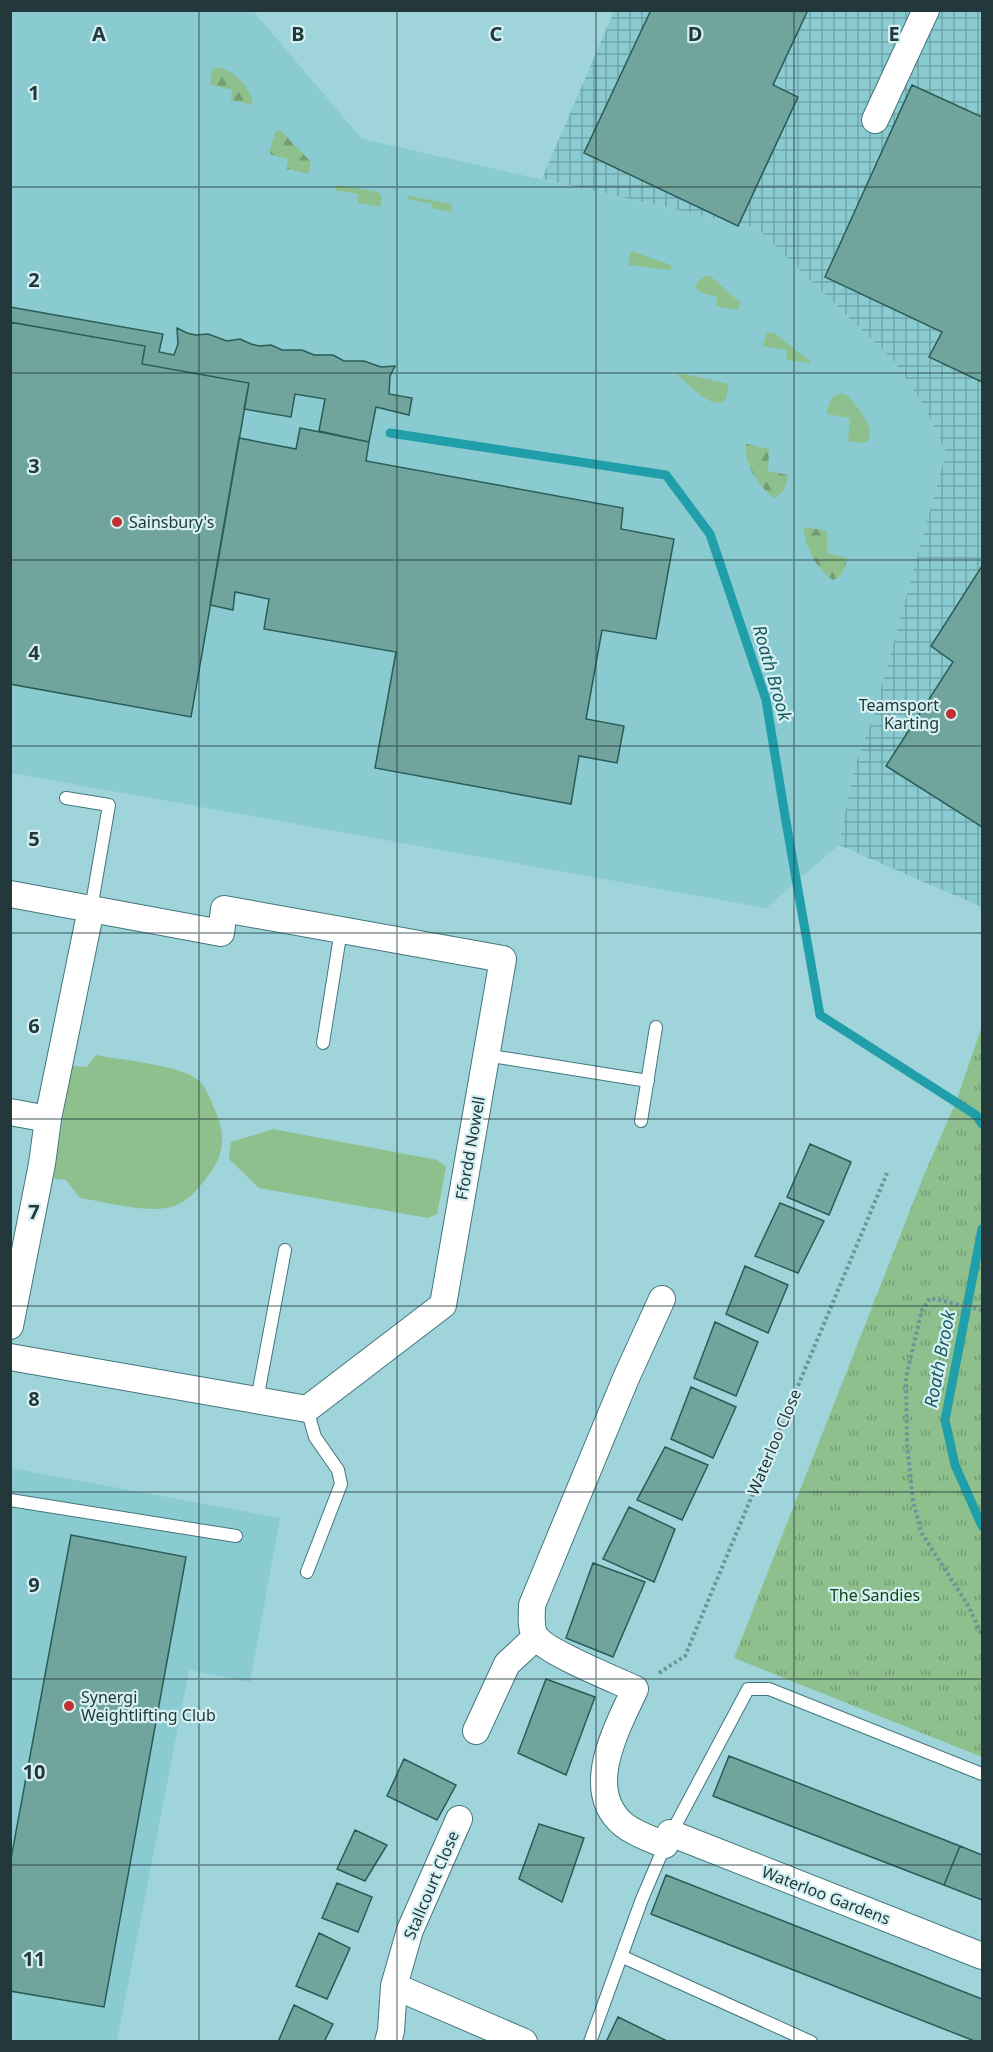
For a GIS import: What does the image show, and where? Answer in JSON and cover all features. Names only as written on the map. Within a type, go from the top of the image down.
[{"type":"street","points":[[875,120],[926,10]]},
{"type":"street","name":"Ffordd Nowell","points":[[10,894],[221,933],[224,909],[502,959],[443,1305],[307,1409]]},
{"type":"street","points":[[10,1326],[42,1164],[48,1119],[91,909]]},
{"type":"street","points":[[10,1113],[48,1119]]},
{"type":"street","points":[[662,1299],[626,1378],[532,1605],[532,1624],[536,1637],[553,1650],[635,1689],[613,1739],[603,1777],[604,1793],[612,1812],[622,1824],[634,1832],[668,1839]]},
{"type":"street","points":[[10,1357],[307,1409]]},
{"type":"street","points":[[476,1731],[507,1664],[536,1637]]},
{"type":"street","name":"Stallcourt Close","points":[[387,2042],[391,2031],[394,1986],[410,1929],[459,1819]]},
{"type":"street","name":"Waterloo Gardens","points":[[668,1839],[982,1956]]},
{"type":"street","points":[[394,1986],[524,2042]]},
{"type":"lane","points":[[66,798],[109,805],[91,909]]},
{"type":"lane","points":[[323,1043],[341,930]]},
{"type":"lane","points":[[641,1121],[656,1027]]},
{"type":"lane","points":[[485,1055],[648,1081]]},
{"type":"lane","points":[[256,1400],[285,1250]]},
{"type":"lane","points":[[307,1409],[315,1437],[338,1470],[341,1484],[307,1572]]},
{"type":"lane","points":[[10,1500],[236,1536]]},
{"type":"lane","points":[[590,2042],[642,1899],[668,1839],[748,1689],[769,1689],[982,1774]]},
{"type":"lane","points":[[622,1957],[811,2042]]},
{"type":"path","name":"Waterloo Close","points":[[635,1689],[685,1656],[886,1173]]},
{"type":"path","points":[[982,1310],[930,1298],[922,1310],[906,1377],[907,1444],[913,1502],[921,1532],[969,1607],[982,1636]]},
{"type":"shaded area","points":[[10,11],[253,11],[362,139],[757,228],[895,362],[925,407],[946,452],[874,714],[854,769],[839,845],[766,908],[11,773]]},
{"type":"shaded area","points":[[614,11],[982,11],[982,907],[839,845],[854,769],[874,714],[946,452],[925,407],[895,362],[757,228],[542,179]]},
{"type":"shaded area","points":[[10,1468],[280,1518],[250,1682],[189,1670],[117,2041],[11,2041]]},
{"type":"green space","points":[[218,67],[229,71],[241,81],[250,93],[252,105],[231,100],[232,90],[210,85],[212,70]]},
{"type":"green space","points":[[280,130],[311,162],[308,174],[287,169],[288,159],[269,153],[275,132]]},
{"type":"green space","points":[[338,185],[379,192],[382,198],[380,207],[358,203],[358,194],[335,190]]},
{"type":"green space","points":[[409,196],[452,204],[451,212],[432,208],[432,204],[408,199]]},
{"type":"green space","points":[[631,251],[671,265],[672,269],[628,265]]},
{"type":"green space","points":[[706,276],[710,276],[741,303],[738,310],[716,306],[717,297],[696,288],[696,284]]},
{"type":"green space","points":[[770,332],[810,361],[809,363],[787,360],[786,350],[763,346],[766,334]]},
{"type":"green space","points":[[680,373],[729,384],[726,399],[722,403],[716,403],[705,398],[678,375]]},
{"type":"green space","points":[[843,393],[862,413],[870,429],[868,441],[863,443],[848,441],[850,418],[827,414],[833,398]]},
{"type":"green space","points":[[746,444],[769,449],[768,471],[788,475],[787,483],[781,494],[774,498],[753,474],[747,459]]},
{"type":"green space","points":[[804,527],[827,531],[827,553],[847,558],[840,576],[833,580],[817,564],[806,542]]},
{"type":"green space","name":"The Sandies","points":[[982,1026],[982,1757],[734,1658],[924,1175],[956,1102]]},
{"type":"green space","points":[[96,1055],[178,1070],[198,1080],[206,1089],[219,1120],[221,1149],[208,1176],[193,1194],[181,1203],[166,1208],[145,1209],[80,1198],[66,1180],[55,1179],[53,1175],[72,1066],[87,1067]]},
{"type":"green space","points":[[273,1129],[437,1160],[446,1167],[437,1214],[428,1218],[259,1188],[229,1159],[231,1142]]},
{"type":"building","points":[[651,10],[808,10],[773,85],[798,97],[738,226],[584,153]]},
{"type":"building","points":[[912,85],[982,117],[982,382],[929,357],[942,332],[825,277]]},
{"type":"building","points":[[10,307],[163,334],[159,352],[174,355],[178,344],[177,328],[187,333],[208,334],[227,341],[240,339],[259,346],[271,345],[282,350],[302,350],[314,355],[333,355],[344,361],[364,361],[381,367],[395,366],[390,376],[389,394],[412,398],[409,415],[376,407],[369,442],[319,431],[325,399],[295,394],[291,417],[244,409],[249,383],[142,364],[145,346],[10,322]]},
{"type":"building","name":"Sainsbury's","points":[[10,322],[145,346],[142,364],[249,383],[191,717],[10,684]]},
{"type":"building","points":[[300,428],[369,442],[366,461],[623,508],[621,529],[674,539],[656,639],[602,630],[586,719],[624,726],[617,763],[579,756],[571,804],[375,768],[396,652],[264,629],[269,599],[235,592],[233,610],[210,605],[239,438],[296,449]]},
{"type":"building","name":"Teamsport Karting","points":[[982,566],[982,827],[886,766],[953,662],[931,646]]},
{"type":"building","points":[[810,1144],[851,1162],[829,1215],[787,1197]]},
{"type":"building","points":[[780,1203],[824,1221],[798,1273],[755,1256]]},
{"type":"building","points":[[745,1266],[788,1285],[768,1333],[726,1314]]},
{"type":"building","points":[[715,1322],[758,1342],[736,1396],[694,1378]]},
{"type":"building","points":[[691,1387],[736,1407],[713,1458],[671,1439]]},
{"type":"building","points":[[665,1447],[708,1465],[682,1520],[637,1500]]},
{"type":"building","points":[[629,1507],[675,1529],[654,1582],[603,1559]]},
{"type":"building","points":[[71,1535],[186,1557],[104,2007],[10,1991],[10,1864]]},
{"type":"building","points":[[593,1563],[645,1582],[613,1657],[566,1638]]},
{"type":"building","points":[[546,1679],[595,1697],[566,1775],[518,1753]]},
{"type":"building","points":[[729,1756],[960,1846],[944,1885],[713,1796]]},
{"type":"building","points":[[404,1759],[456,1785],[437,1820],[387,1796]]},
{"type":"building","points":[[539,1824],[584,1838],[562,1902],[519,1879]]},
{"type":"building","points":[[355,1830],[387,1845],[365,1881],[337,1869]]},
{"type":"building","points":[[960,1846],[982,1855],[982,1900],[944,1885]]},
{"type":"building","points":[[666,1875],[982,1999],[982,2042],[977,2042],[651,1914]]},
{"type":"building","points":[[337,1883],[372,1897],[358,1932],[322,1918]]},
{"type":"building","points":[[319,1933],[350,1948],[327,1999],[296,1986]]},
{"type":"building","points":[[294,2005],[333,2024],[324,2042],[278,2042]]},
{"type":"building","points":[[618,2017],[669,2042],[606,2042]]},
{"type":"waterway","name":"Roath Brook","points":[[390,433],[666,475],[710,534],[766,700],[820,1015],[976,1115],[982,1124]]},
{"type":"waterway","name":"Roath Brook","points":[[982,1229],[945,1420],[955,1465],[982,1526]]},
{"type":"place","name":"Sainsbury's","points":[[117,522]]},
{"type":"place","name":"Teamsport Karting","points":[[951,714]]},
{"type":"place","name":"Synergi Weightlifting Club","points":[[69,1706]]}]
